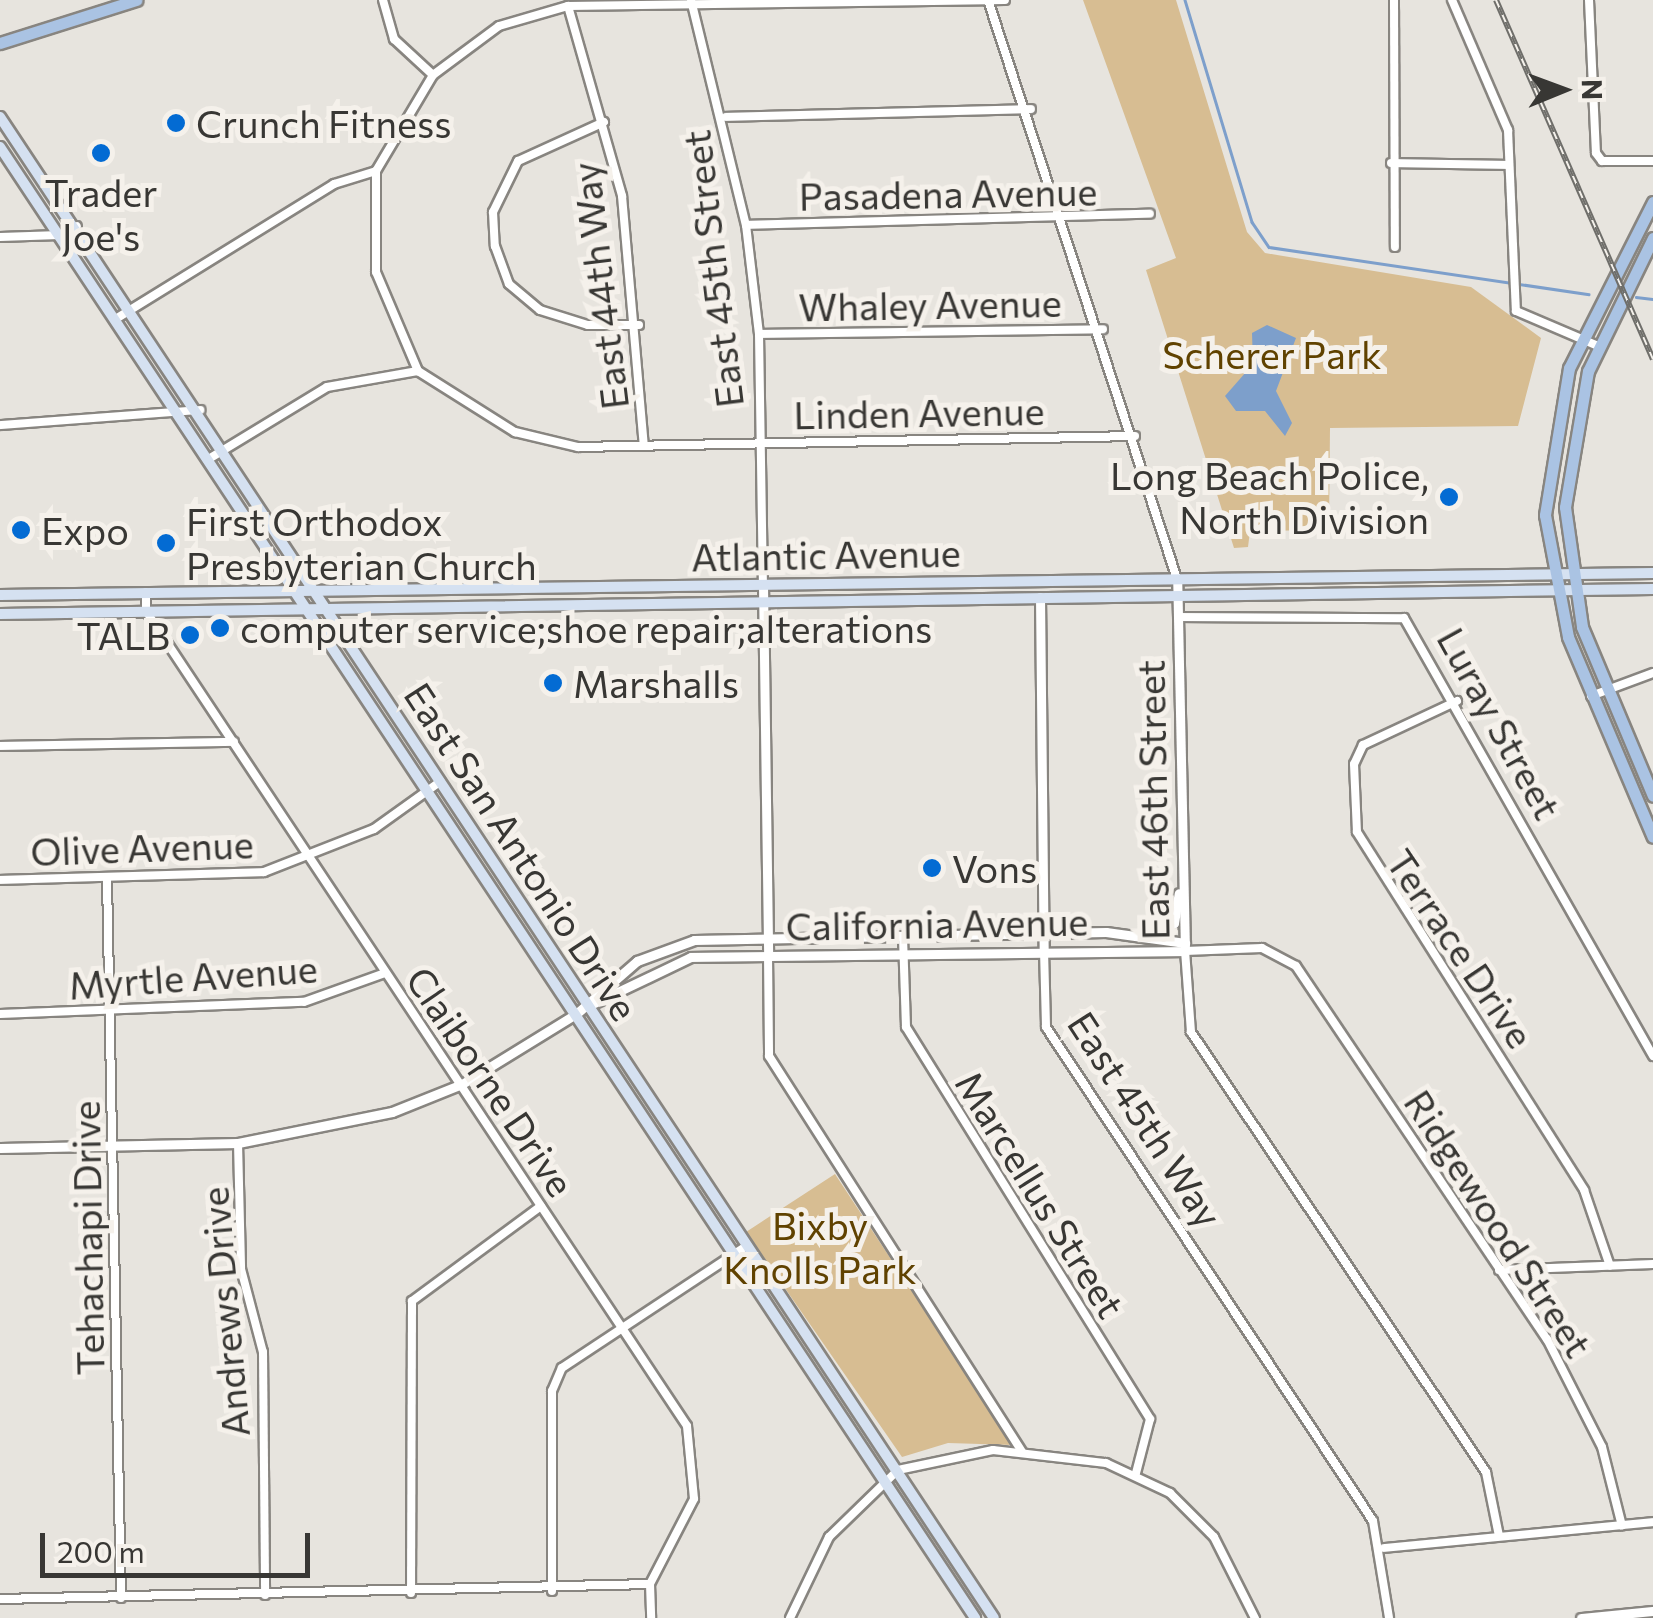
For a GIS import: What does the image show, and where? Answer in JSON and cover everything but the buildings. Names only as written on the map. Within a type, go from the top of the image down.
[{"type":"main road","points":[[0,43],[136,0]]},
{"type":"main road","name":"East San Antonio Drive","points":[[0,117],[4,129],[136,311],[442,780],[734,1253],[976,1618]]},
{"type":"main road","name":"East San Antonio Drive","points":[[0,147],[426,790],[746,1246],[994,1618]]},
{"type":"main road","points":[[1653,202],[1580,338],[1551,438],[1555,591],[1591,696],[1653,837]]},
{"type":"main road","points":[[1653,238],[1598,346],[1566,465],[1573,591],[1607,689],[1653,796]]},
{"type":"main road","name":"Atlantic Avenue","points":[[0,595],[1653,574]]},
{"type":"main road","name":"Atlantic Avenue","points":[[0,614],[325,606],[1653,590]]},
{"type":"street","points":[[383,0],[394,39],[433,75]]},
{"type":"street","points":[[207,460],[328,387],[418,371],[376,272],[376,171],[433,75],[500,26],[568,6],[1005,0]]},
{"type":"street","points":[[1394,0],[1395,247]]},
{"type":"street","points":[[1452,0],[1506,122],[1512,290],[1530,324],[1598,346]]},
{"type":"street","points":[[1590,0],[1595,146],[1609,162],[1653,161]]},
{"type":"street","name":"East 46th Street","points":[[989,1],[1031,109],[1103,330],[1177,578],[1183,887],[1192,1032],[1486,1472],[1499,1536]]},
{"type":"street","name":"East 45th Street","points":[[692,4],[726,118],[746,224],[758,334],[768,955]]},
{"type":"street","name":"East 44th Way","points":[[568,6],[604,122],[638,326],[644,444]]},
{"type":"street","points":[[726,118],[1031,109]]},
{"type":"street","points":[[604,122],[518,161],[493,212],[495,246],[509,284],[540,310],[588,325],[638,326]]},
{"type":"street","points":[[1392,164],[1508,165]]},
{"type":"street","points":[[114,320],[136,311],[334,184],[376,171]]},
{"type":"street","name":"Pasadena Avenue","points":[[746,224],[1067,220],[1150,214]]},
{"type":"street","points":[[0,236],[60,235],[77,226]]},
{"type":"street","name":"Whaley Avenue","points":[[758,334],[1103,330]]},
{"type":"street","name":"Linden Avenue","points":[[418,371],[469,409],[532,438],[644,444],[1135,436]]},
{"type":"street","points":[[0,424],[178,417],[200,410]]},
{"type":"street","points":[[146,592],[146,611]]},
{"type":"street","name":"East 45th Way","points":[[1040,597],[1046,1028],[1384,1548],[1389,1618]]},
{"type":"street","name":"Claiborne Drive","points":[[146,611],[623,1326],[695,1451],[694,1499],[650,1584],[650,1618]]},
{"type":"street","name":"Luray Street","points":[[1179,617],[1399,616],[1457,701],[1653,1056]]},
{"type":"street","points":[[1591,696],[1653,673]]},
{"type":"street","name":"Terrace Drive","points":[[1457,701],[1363,746],[1354,764],[1356,832],[1584,1190],[1610,1266]]},
{"type":"street","points":[[0,746],[234,742]]},
{"type":"street","name":"Olive Avenue","points":[[0,880],[243,874],[310,860],[442,780]]},
{"type":"street","name":"Tehachapi Drive","points":[[106,878],[121,1598]]},
{"type":"street","points":[[1147,938],[1174,924],[1183,887]]},
{"type":"street","name":"California Avenue","points":[[0,1148],[238,1143],[335,1128],[462,1084],[581,1010],[672,945],[768,938],[1044,936],[1147,938],[1185,947]]},
{"type":"street","name":"Marcellus Street","points":[[903,937],[910,1038],[1150,1419],[1136,1473]]},
{"type":"street","name":"California Avenue","points":[[581,1010],[608,1004],[674,962],[768,955],[1262,948],[1296,966]]},
{"type":"street","points":[[768,955],[769,1056],[1023,1453]]},
{"type":"street","name":"Ridgewood Street","points":[[1296,966],[1500,1270],[1587,1410],[1622,1526]]},
{"type":"street","name":"Myrtle Avenue","points":[[0,1014],[304,1002],[385,973]]},
{"type":"street","name":"Andrews Drive","points":[[238,1143],[241,1270],[263,1352],[265,1595]]},
{"type":"street","points":[[411,1593],[405,1324],[412,1301],[542,1206]]},
{"type":"street","points":[[552,1591],[552,1391],[562,1368],[746,1246]]},
{"type":"street","points":[[1500,1270],[1653,1264]]},
{"type":"street","points":[[790,1618],[829,1536],[898,1470],[933,1456],[1023,1453],[1136,1473],[1214,1537],[1255,1618]]},
{"type":"street","points":[[1384,1548],[1653,1522]]},
{"type":"street","points":[[0,1599],[552,1591],[650,1584]]},
{"type":"street","points":[[1581,1618],[1653,1611]]},
{"type":"green space","name":"Scherer Park","points":[[1083,0],[1176,0],[1247,232],[1265,253],[1471,287],[1541,338],[1518,426],[1330,428],[1329,530],[1250,531],[1248,547],[1234,548],[1146,270],[1176,258]]},
{"type":"green space","name":"Bixby Knolls Park","points":[[835,1174],[1013,1445],[948,1443],[902,1457],[746,1232]]},
{"type":"water","points":[[1267,325],[1296,338],[1276,391],[1292,423],[1285,436],[1265,411],[1236,411],[1225,396],[1253,364],[1252,333]]},
{"type":"waterway","points":[[1185,0],[1252,222],[1269,247],[1589,294]]},
{"type":"waterway","points":[[1636,297],[1653,299]]},
{"type":"railway","points":[[1496,0],[1653,359]]},
{"type":"place","name":"Crunch Fitness","points":[[176,123]]},
{"type":"place","name":"Trader Joe's","points":[[101,153]]},
{"type":"place","name":"Long Beach Police, North Division","points":[[1449,497]]},
{"type":"place","name":"Expo","points":[[21,530]]},
{"type":"place","name":"First Orthodox Presbyterian Church","points":[[166,543]]},
{"type":"place","name":"computer service;shoe repair;alterations","points":[[220,628]]},
{"type":"place","name":"TALB","points":[[190,635]]},
{"type":"place","name":"Marshalls","points":[[553,683]]},
{"type":"place","name":"Vons","points":[[932,868]]}]
